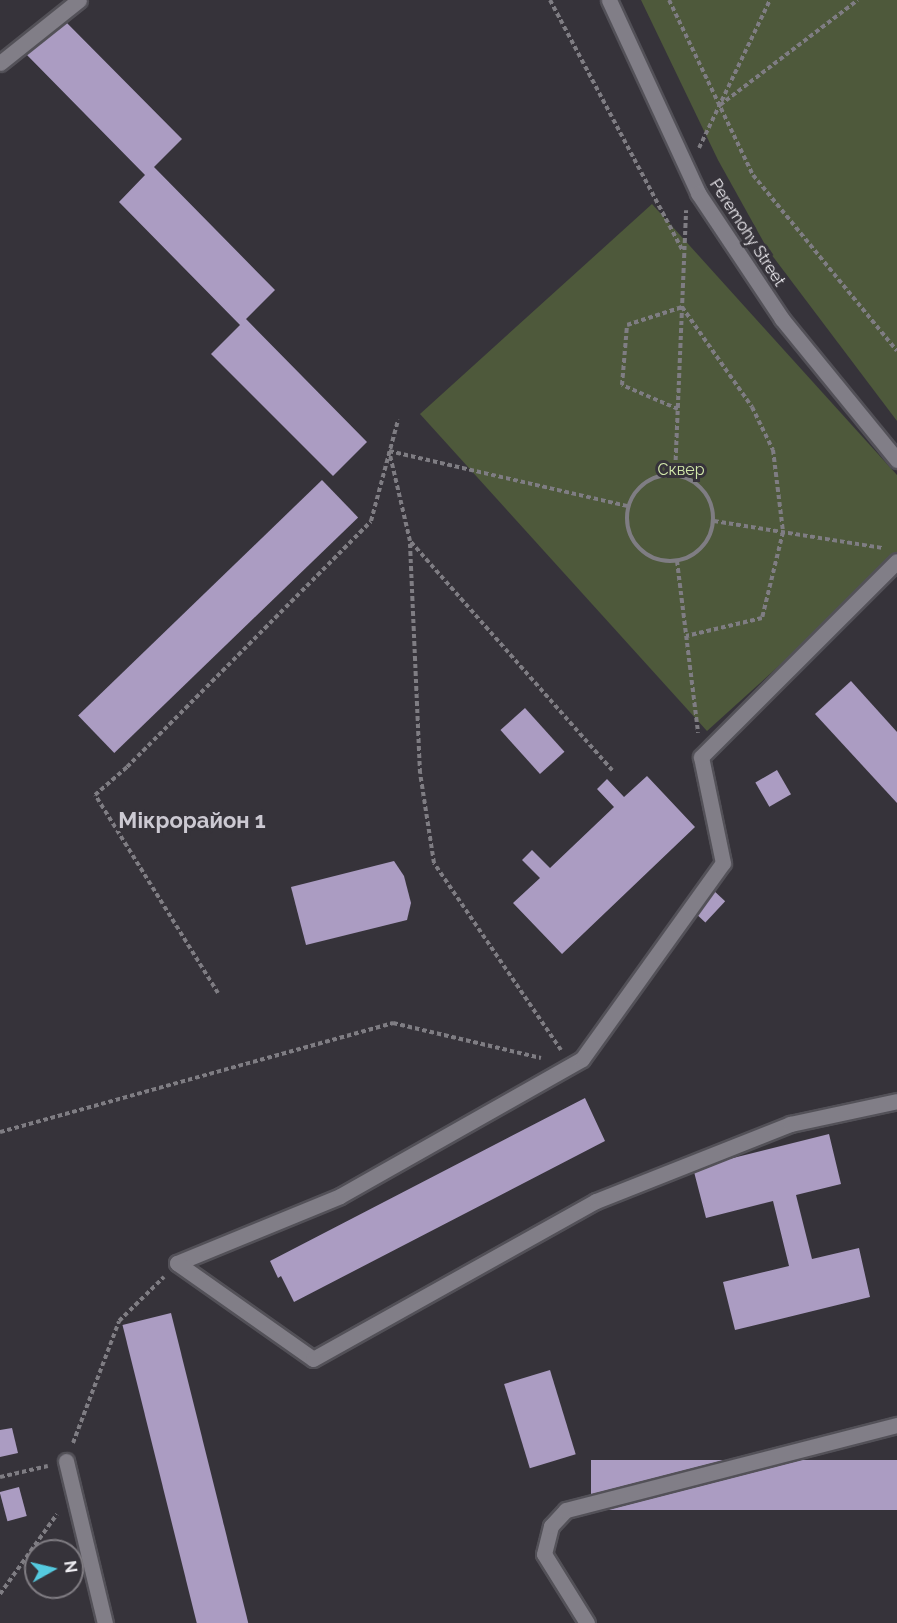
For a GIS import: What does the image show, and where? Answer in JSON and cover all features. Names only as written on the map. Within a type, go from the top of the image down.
[{"type":"street","points":[[0,63],[79,0]]},
{"type":"street","name":"Peremohy Street","points":[[609,0],[698,193],[782,319],[897,460]]},
{"type":"street","points":[[177,1263],[340,1196],[582,1059],[723,863],[701,757],[897,561]]},
{"type":"street","points":[[177,1263],[313,1359],[596,1201],[790,1124],[897,1101]]},
{"type":"street","points":[[587,1623],[544,1554],[551,1526],[566,1510],[897,1425]]},
{"type":"street","points":[[66,1461],[105,1623]]},
{"type":"path","points":[[550,0],[684,253]]},
{"type":"path","points":[[669,0],[753,175],[897,351]]},
{"type":"path","points":[[719,106],[858,0]]},
{"type":"path","points":[[678,409],[622,385],[627,325],[682,307],[752,407],[773,450],[783,532],[762,618],[686,636]]},
{"type":"path","points":[[218,993],[95,795],[127,767],[371,521],[398,420]]},
{"type":"path","points":[[389,451],[628,506]]},
{"type":"path","points":[[389,451],[410,541],[420,774],[434,862],[571,1066]]},
{"type":"path","points":[[670,474],[697,483],[706,493],[712,506],[714,521],[703,547],[691,556],[677,561],[663,561],[649,556],[638,547],[630,535],[627,521],[628,506],[634,494],[644,483],[656,476],[670,474]]},
{"type":"path","points":[[714,521],[886,548]]},
{"type":"path","points":[[410,541],[614,772]]},
{"type":"path","points":[[677,561],[701,757]]},
{"type":"path","points":[[0,1132],[393,1023],[571,1066]]},
{"type":"path","points":[[0,1477],[66,1461],[119,1321],[177,1263]]},
{"type":"path","points":[[0,1594],[73,1491]]},
{"type":"green space","points":[[641,0],[897,0],[897,421],[768,250],[718,160]]},
{"type":"green space","name":"Сквер","points":[[652,204],[897,475],[897,559],[707,731],[420,414]]},
{"type":"building","points":[[61,17],[182,139],[154,167],[275,290],[246,319],[367,442],[333,476],[211,354],[240,325],[119,202],[145,175],[25,53]]},
{"type":"building","points":[[322,480],[358,517],[114,753],[78,715]]},
{"type":"building","points":[[851,681],[897,732],[897,803],[815,714]]},
{"type":"building","points":[[525,708],[564,752],[540,774],[500,730]]},
{"type":"building","points":[[777,770],[791,794],[769,807],[755,782]]},
{"type":"building","points":[[647,776],[695,827],[562,954],[513,903],[540,878],[522,860],[532,850],[550,868],[614,807],[597,789],[607,779],[624,797]]},
{"type":"building","points":[[394,861],[404,876],[411,903],[407,920],[306,945],[291,887]]},
{"type":"building","points":[[712,889],[725,901],[705,922],[692,910]]},
{"type":"building","points":[[585,1098],[605,1141],[294,1302],[281,1276],[278,1278],[270,1261]]},
{"type":"building","points":[[829,1134],[841,1184],[796,1195],[812,1259],[859,1248],[870,1297],[735,1330],[723,1282],[789,1266],[773,1201],[706,1218],[693,1168]]},
{"type":"building","points":[[171,1313],[248,1623],[197,1623],[122,1325]]},
{"type":"building","points":[[550,1370],[576,1454],[530,1468],[504,1384]]},
{"type":"building","points":[[12,1428],[18,1453],[0,1457],[0,1430]]},
{"type":"building","points":[[591,1460],[897,1460],[897,1510],[591,1510]]},
{"type":"building","points":[[19,1487],[27,1516],[7,1521],[0,1492]]},
{"type":"district","name":"Мікрорайон 1","points":[[192,821]]}]
